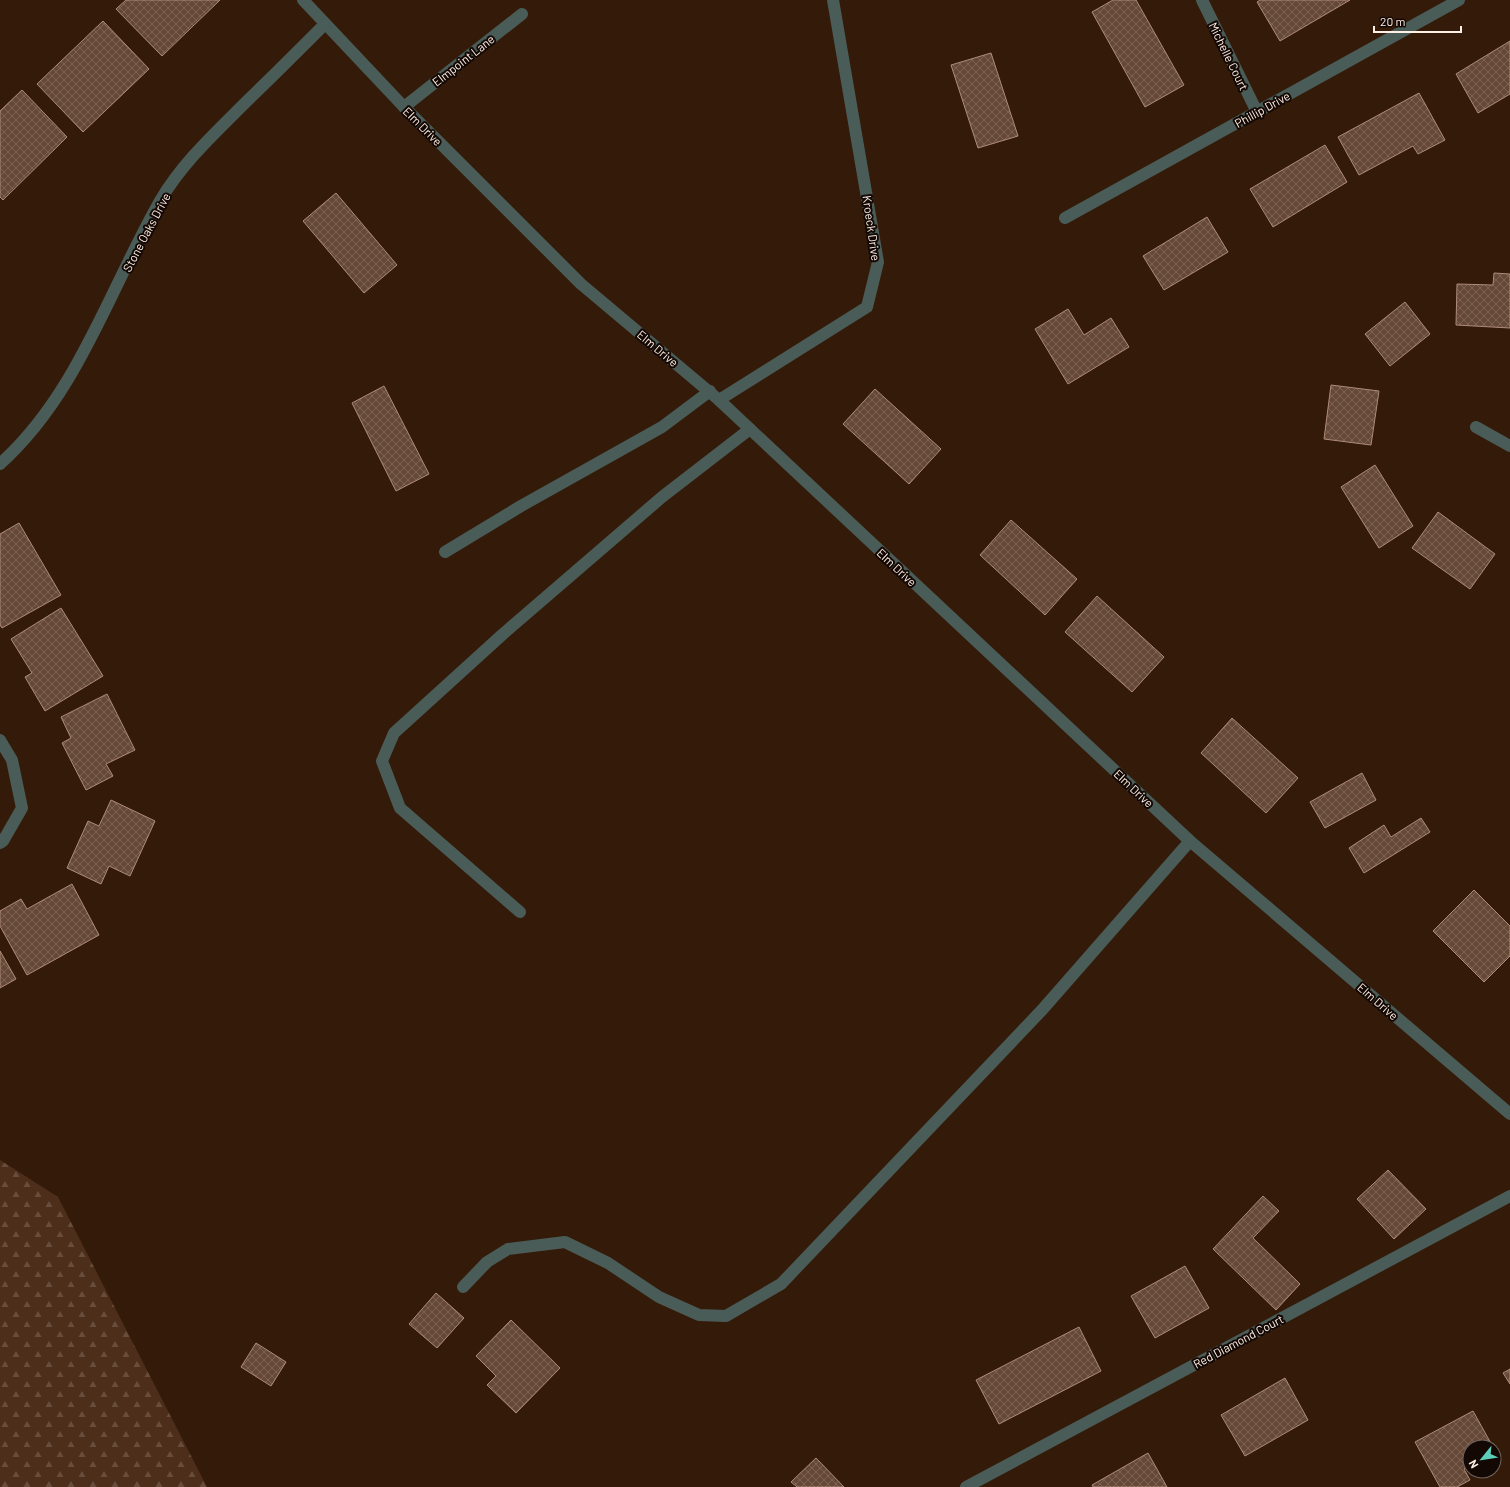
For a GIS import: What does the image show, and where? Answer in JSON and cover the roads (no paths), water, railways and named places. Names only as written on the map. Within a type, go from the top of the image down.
[{"type":"street","name":"Elm Drive","points":[[303,0],[404,107],[581,284],[719,400],[1190,841],[1510,1114]]},
{"type":"street","name":"Kroeck Drive","points":[[719,400],[867,307],[878,262],[833,0]]},
{"type":"street","name":"Michelle Court","points":[[1202,0],[1257,112]]},
{"type":"street","name":"Phillip Drive","points":[[1065,218],[1459,0]]},
{"type":"street","name":"Elmpoint Lane","points":[[404,107],[522,14]]},
{"type":"street","name":"Stone Oaks Drive","points":[[0,464],[14,451],[50,409],[79,362],[160,200],[187,163],[325,24]]},
{"type":"street","points":[[445,552],[521,506],[662,428],[710,392]]},
{"type":"street","points":[[1476,427],[1510,446]]},
{"type":"street","points":[[520,912],[400,808],[382,761],[394,733],[503,634],[662,497],[750,429]]},
{"type":"street","points":[[0,740],[12,760],[22,808],[4,841],[0,843]]},
{"type":"street","points":[[463,1287],[487,1262],[508,1249],[565,1242],[608,1263],[658,1296],[699,1315],[726,1316],[781,1284],[1042,1010],[1190,841]]},
{"type":"street","name":"Red Diamond Court","points":[[966,1487],[1510,1196]]}]
